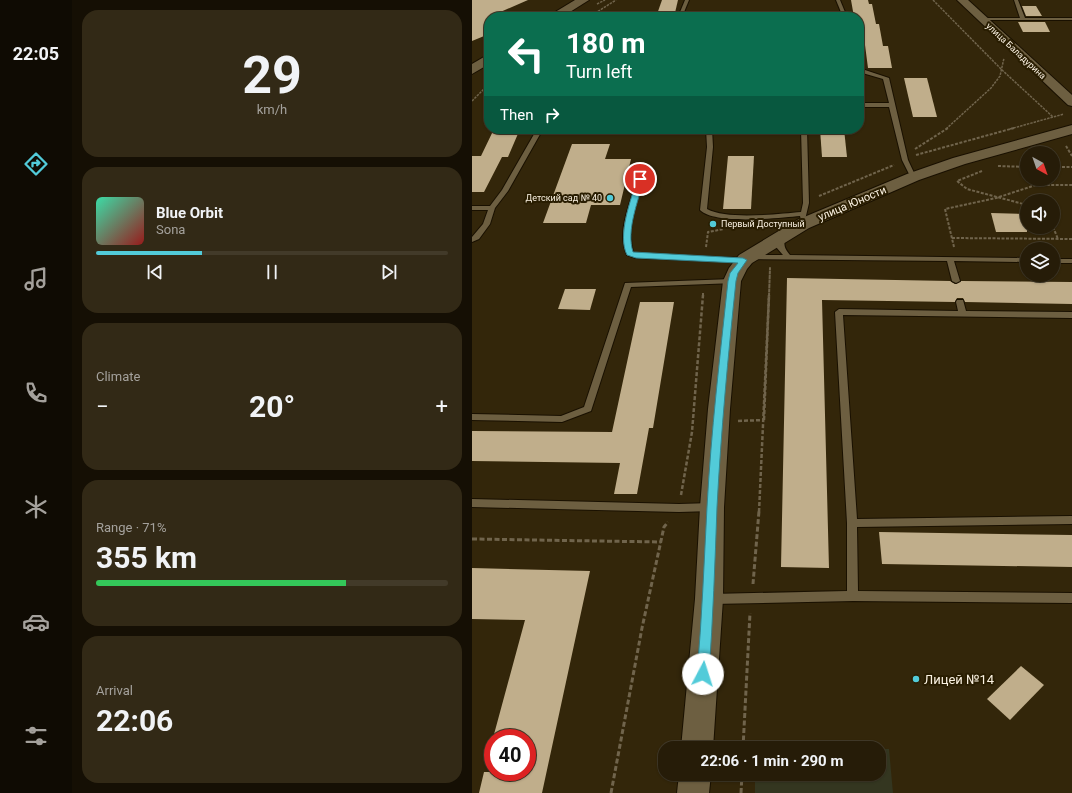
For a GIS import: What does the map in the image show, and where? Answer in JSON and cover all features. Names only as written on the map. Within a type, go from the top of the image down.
[{"type":"street","points":[[551,12],[571,0]]},
{"type":"street","points":[[562,12],[583,0]]},
{"type":"street","name":"улица Баладурина","points":[[962,0],[1006,43],[1072,102]]},
{"type":"street","points":[[472,63],[484,55]]},
{"type":"street","points":[[472,70],[484,62]]},
{"type":"street","name":"улица Юности","points":[[698,741],[709,599],[712,507],[719,409],[734,273],[746,259],[780,237],[803,219],[959,161],[1068,129]]},
{"type":"street","points":[[693,793],[694,781]]},
{"type":"lane","points":[[682,12],[687,0]]},
{"type":"lane","points":[[838,0],[843,12]]},
{"type":"lane","points":[[1016,0],[1023,18]]},
{"type":"lane","points":[[982,19],[1072,19]]},
{"type":"lane","points":[[864,71],[886,78],[905,160],[913,177]]},
{"type":"lane","points":[[864,105],[892,105]]},
{"type":"lane","points":[[472,240],[486,224],[492,208],[505,191],[537,134]]},
{"type":"lane","points":[[709,134],[710,147],[703,210],[707,214],[717,216],[762,216],[803,219],[806,203],[804,134]]},
{"type":"lane","points":[[640,179],[626,243],[630,254],[636,256],[746,259],[788,257],[954,257],[1020,260]]},
{"type":"lane","points":[[472,208],[492,208]]},
{"type":"lane","points":[[780,237],[780,247],[788,257]]},
{"type":"lane","points":[[954,257],[956,281]]},
{"type":"lane","points":[[1060,261],[1072,261]]},
{"type":"lane","points":[[472,417],[562,419],[588,409],[628,285],[732,281]]},
{"type":"lane","points":[[960,302],[962,313]]},
{"type":"lane","points":[[852,596],[852,523],[839,312],[1072,315]]},
{"type":"lane","points":[[472,503],[679,508],[712,507]]},
{"type":"lane","points":[[852,523],[1072,520]]},
{"type":"lane","points":[[709,599],[852,596],[1072,598]]},
{"type":"path","points":[[597,12],[616,0]]},
{"type":"path","points":[[932,0],[1002,69],[1053,117],[1068,129],[1072,156]]},
{"type":"path","points":[[905,160],[917,148],[948,128],[991,88],[1000,76],[1006,43]]},
{"type":"path","points":[[472,101],[484,89]]},
{"type":"path","points":[[806,203],[816,197],[885,170],[905,160],[1053,117]]},
{"type":"path","points":[[1007,163],[994,166],[1020,167]]},
{"type":"path","points":[[1060,167],[1072,167]]},
{"type":"path","points":[[987,169],[957,181],[967,189],[1020,203]]},
{"type":"path","points":[[954,257],[952,238],[945,209],[996,198],[1036,185],[1072,186]]},
{"type":"path","points":[[705,258],[708,232],[737,226],[741,223],[762,216]]},
{"type":"path","points":[[1056,234],[1058,239]]},
{"type":"path","points":[[952,238],[1072,239]]},
{"type":"path","points":[[770,268],[766,378],[764,420],[769,292],[770,268]]},
{"type":"path","points":[[611,793],[642,628],[664,527],[679,508],[692,432],[704,283]]},
{"type":"path","points":[[472,539],[661,542]]},
{"type":"path","points":[[741,793],[742,781]]},
{"type":"green space","points":[[886,749],[889,749],[893,793],[755,793],[755,781],[886,781]]},
{"type":"building","points":[[472,0],[528,0],[500,12],[484,12],[484,36],[472,41]]},
{"type":"building","points":[[662,0],[678,0],[675,12],[658,12]]},
{"type":"building","points":[[851,0],[868,0],[869,4],[872,4],[876,24],[879,24],[883,46],[888,46],[892,68],[868,68],[864,45],[864,12],[853,12]]},
{"type":"building","points":[[1022,6],[1036,6],[1042,16],[1026,16]]},
{"type":"building","points":[[1018,22],[1045,22],[1050,32],[1023,32]]},
{"type":"building","points":[[904,78],[927,78],[937,117],[913,117]]},
{"type":"building","points":[[492,134],[518,134],[508,157],[502,157],[484,192],[472,192],[472,156],[481,156]]},
{"type":"building","points":[[820,134],[845,134],[847,157],[822,157]]},
{"type":"building","points":[[572,144],[610,144],[605,159],[631,159],[620,205],[591,205],[586,223],[543,223]]},
{"type":"building","points":[[728,156],[754,156],[751,209],[723,209]]},
{"type":"building","points":[[991,213],[1020,214],[1020,232],[996,232]]},
{"type":"building","points":[[787,278],[950,281],[955,284],[961,281],[1072,282],[1072,304],[965,302],[963,298],[957,298],[955,302],[822,300],[829,568],[781,567]]},
{"type":"building","points":[[565,289],[596,289],[590,310],[558,309]]},
{"type":"building","points":[[640,302],[674,302],[653,428],[649,428],[637,494],[614,494],[620,463],[472,461],[472,431],[612,432]]},
{"type":"building","points":[[879,532],[1072,535],[1072,567],[882,564]]},
{"type":"building","points":[[472,568],[590,571],[542,793],[479,793],[484,772],[484,781],[536,781],[536,729],[495,729],[525,620],[472,619]]},
{"type":"building","points":[[1021,666],[1044,685],[1010,720],[987,699]]},
{"type":"place","name":"Детский сад № 40","points":[[610,198]]},
{"type":"place","name":"Первый Доступный","points":[[713,224]]},
{"type":"place","name":"Лицей №14","points":[[916,679]]},
{"type":"route","points":[[640,179],[626,243],[630,254],[636,256],[743,260],[734,273],[732,281],[721,388],[712,507],[709,599],[703,674]]}]
